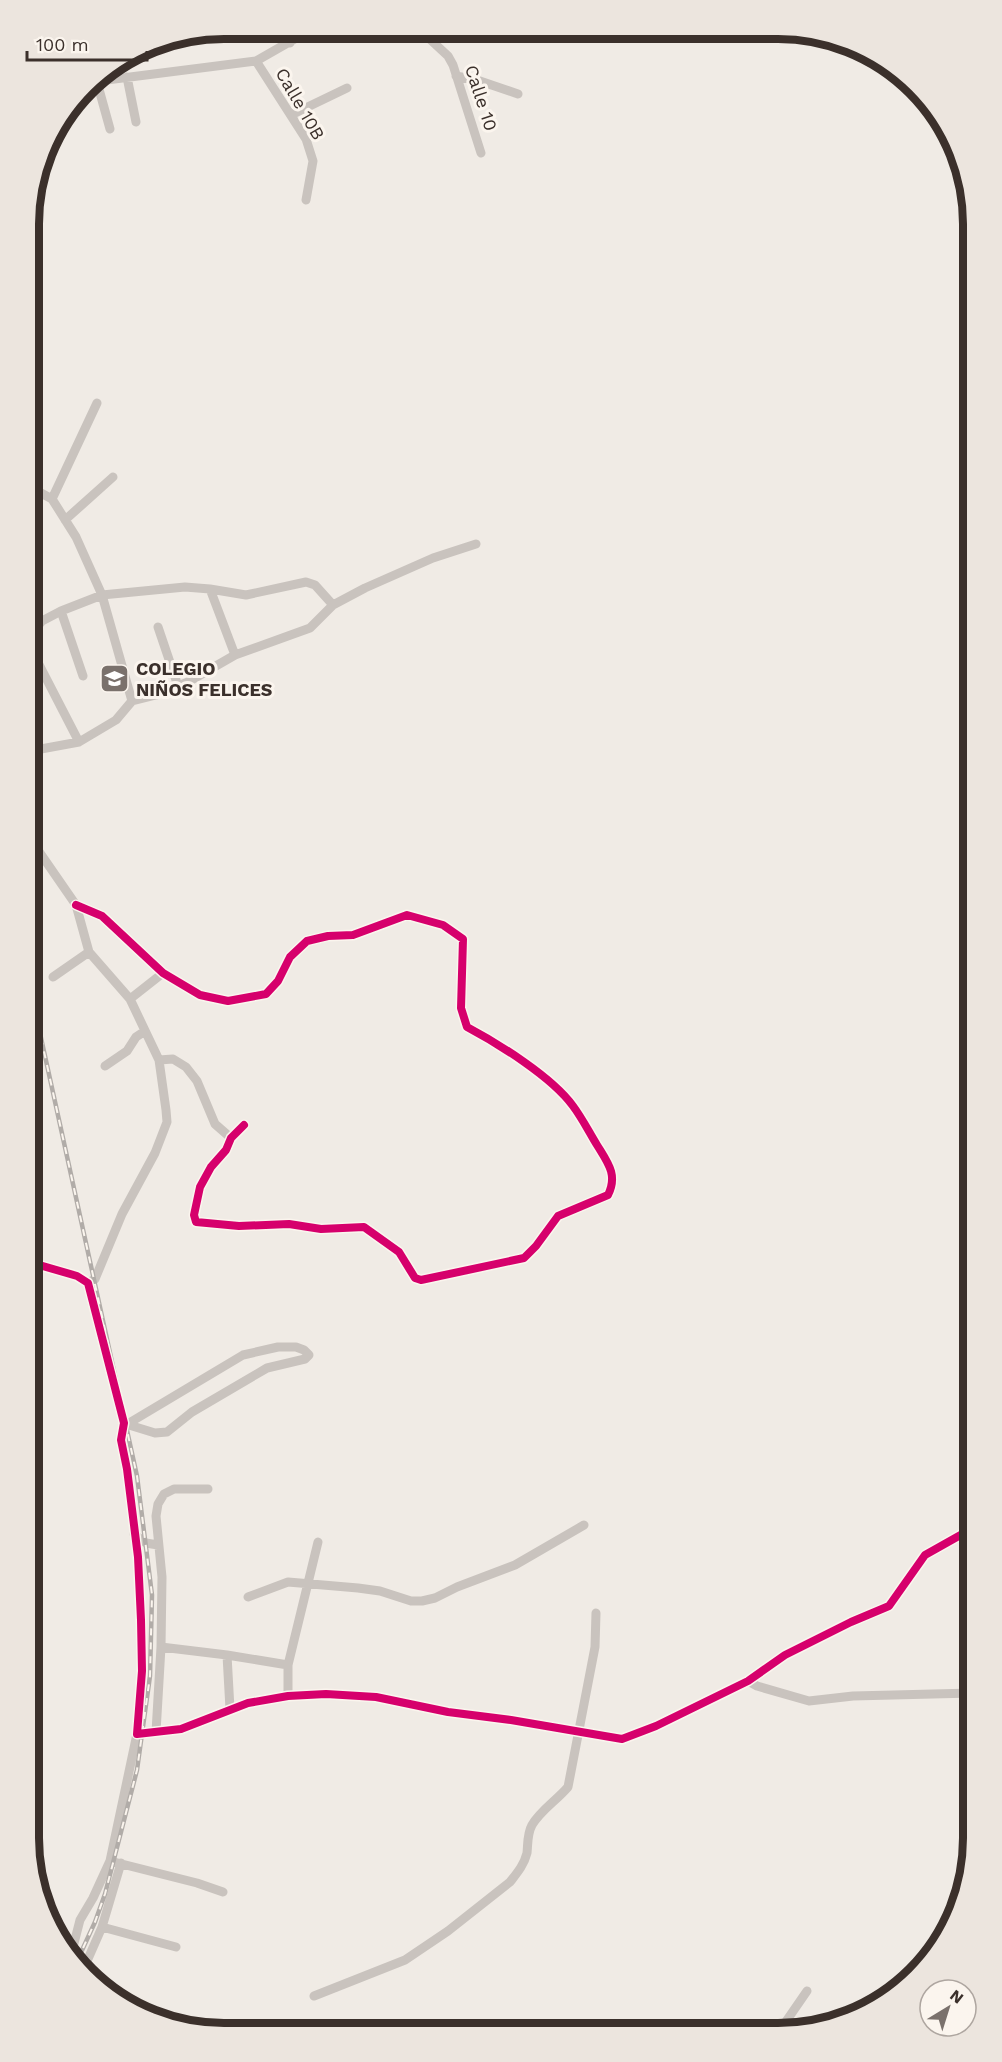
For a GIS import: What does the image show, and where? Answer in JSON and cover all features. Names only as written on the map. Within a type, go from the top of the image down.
[{"type":"street","points":[[288,39],[290,43]]},
{"type":"street","points":[[109,80],[256,62],[296,39]]},
{"type":"street","name":"Calle 10","points":[[430,39],[448,56],[471,116],[482,153]]},
{"type":"street","name":"Calle 10B","points":[[256,62],[306,139],[313,161],[306,200]]},
{"type":"street","points":[[456,76],[477,80],[518,94]]},
{"type":"street","points":[[127,77],[136,122]]},
{"type":"street","points":[[291,116],[347,88]]},
{"type":"street","points":[[97,90],[110,129]]},
{"type":"street","points":[[51,499],[97,403]]},
{"type":"street","points":[[65,520],[112,477]]},
{"type":"street","points":[[39,492],[51,499],[76,537],[102,595],[132,701]]},
{"type":"street","points":[[39,749],[78,742],[116,720],[132,701],[178,686],[235,655],[310,628],[333,605],[365,588],[433,558],[476,544]]},
{"type":"street","points":[[39,625],[61,611],[102,595],[184,587],[246,595],[306,582],[315,585],[333,605]]},
{"type":"street","points":[[210,589],[235,655]]},
{"type":"street","points":[[61,611],[83,676]]},
{"type":"street","points":[[158,627],[178,686]]},
{"type":"street","points":[[39,665],[78,742]]},
{"type":"street","points":[[39,850],[76,905],[89,952],[130,999],[159,1060],[166,1122],[156,1153],[122,1214],[95,1279],[88,1283]]},
{"type":"street","points":[[76,905],[102,916],[163,973],[200,995],[228,1000],[266,994],[278,981],[290,957],[308,941],[328,936],[353,935],[407,915],[443,925],[463,939],[461,1008],[467,1027],[497,1044],[553,1085],[572,1105],[612,1170],[612,1186],[608,1195],[558,1216],[524,1258],[421,1280],[415,1278],[399,1252],[364,1227],[321,1229],[289,1224],[239,1226],[196,1222],[194,1215],[200,1187],[211,1167],[226,1150],[231,1138],[244,1125]]},
{"type":"street","points":[[53,977],[89,952]]},
{"type":"street","points":[[130,999],[163,973]]},
{"type":"street","points":[[105,1066],[127,1051],[136,1037],[145,1031]]},
{"type":"street","points":[[159,1060],[173,1059],[186,1067],[197,1081],[215,1124],[231,1138]]},
{"type":"street","points":[[39,1265],[77,1276],[88,1283],[126,1426],[121,1440],[127,1469],[139,1569],[142,1671],[137,1734],[110,1861],[80,1920],[73,1945]]},
{"type":"street","points":[[278,1347],[296,1347],[309,1355],[305,1359],[267,1368],[192,1412],[167,1432],[155,1433],[126,1426],[243,1355],[278,1347]]},
{"type":"street","points":[[156,1732],[162,1577],[156,1516],[158,1504],[164,1494],[174,1489],[208,1489]]},
{"type":"street","points":[[248,1597],[281,1584],[307,1584],[380,1591],[411,1601],[422,1601],[435,1598],[515,1565],[584,1525]]},
{"type":"street","points":[[134,1534],[146,1543],[158,1545]]},
{"type":"street","points":[[137,1734],[181,1729],[248,1703],[288,1696],[326,1694],[376,1697],[448,1712],[622,1739],[657,1726],[748,1681],[785,1655],[889,1606],[925,1555],[963,1534]]},
{"type":"street","points":[[288,1696],[288,1665],[318,1542]]},
{"type":"street","points":[[314,1996],[378,1971],[420,1951],[510,1882],[520,1869],[526,1855],[529,1831],[533,1823],[548,1804],[561,1796],[568,1787],[596,1647],[596,1613]]},
{"type":"street","points":[[161,1647],[288,1665]]},
{"type":"street","points":[[227,1655],[230,1709]]},
{"type":"street","points":[[748,1681],[756,1686],[809,1701],[853,1696],[963,1693]]},
{"type":"street","points":[[110,1861],[223,1892]]},
{"type":"street","points":[[87,1962],[102,1927],[121,1863]]},
{"type":"street","points":[[102,1927],[176,1947]]},
{"type":"street","points":[[786,2022],[807,1991]]},
{"type":"railway","points":[[39,1029],[137,1476],[152,1595],[150,1676],[137,1770],[105,1894],[80,1954]]},
{"type":"cycle path","points":[[76,905],[102,916],[163,973],[200,995],[228,1001],[266,994],[278,981],[290,957],[307,941],[328,936],[353,935],[407,915],[443,925],[463,939],[461,1008],[467,1027],[524,1062],[564,1095],[605,1158],[612,1175],[611,1188],[608,1195],[558,1216],[524,1258],[421,1280],[415,1278],[399,1252],[364,1227],[321,1229],[289,1224],[239,1226],[196,1222],[194,1215],[200,1187],[211,1167],[226,1150],[231,1138],[244,1125]]},
{"type":"cycle path","points":[[39,1265],[77,1276],[88,1283],[124,1423],[121,1440],[138,1557],[141,1620],[142,1671],[137,1734],[181,1729],[248,1703],[288,1696],[326,1694],[376,1697],[448,1712],[622,1739],[656,1726],[748,1681],[785,1655],[889,1606],[925,1555],[963,1534]]},
{"type":"place","name":"COLEGIO NIÑOS FELICES","points":[[115,679]]}]
